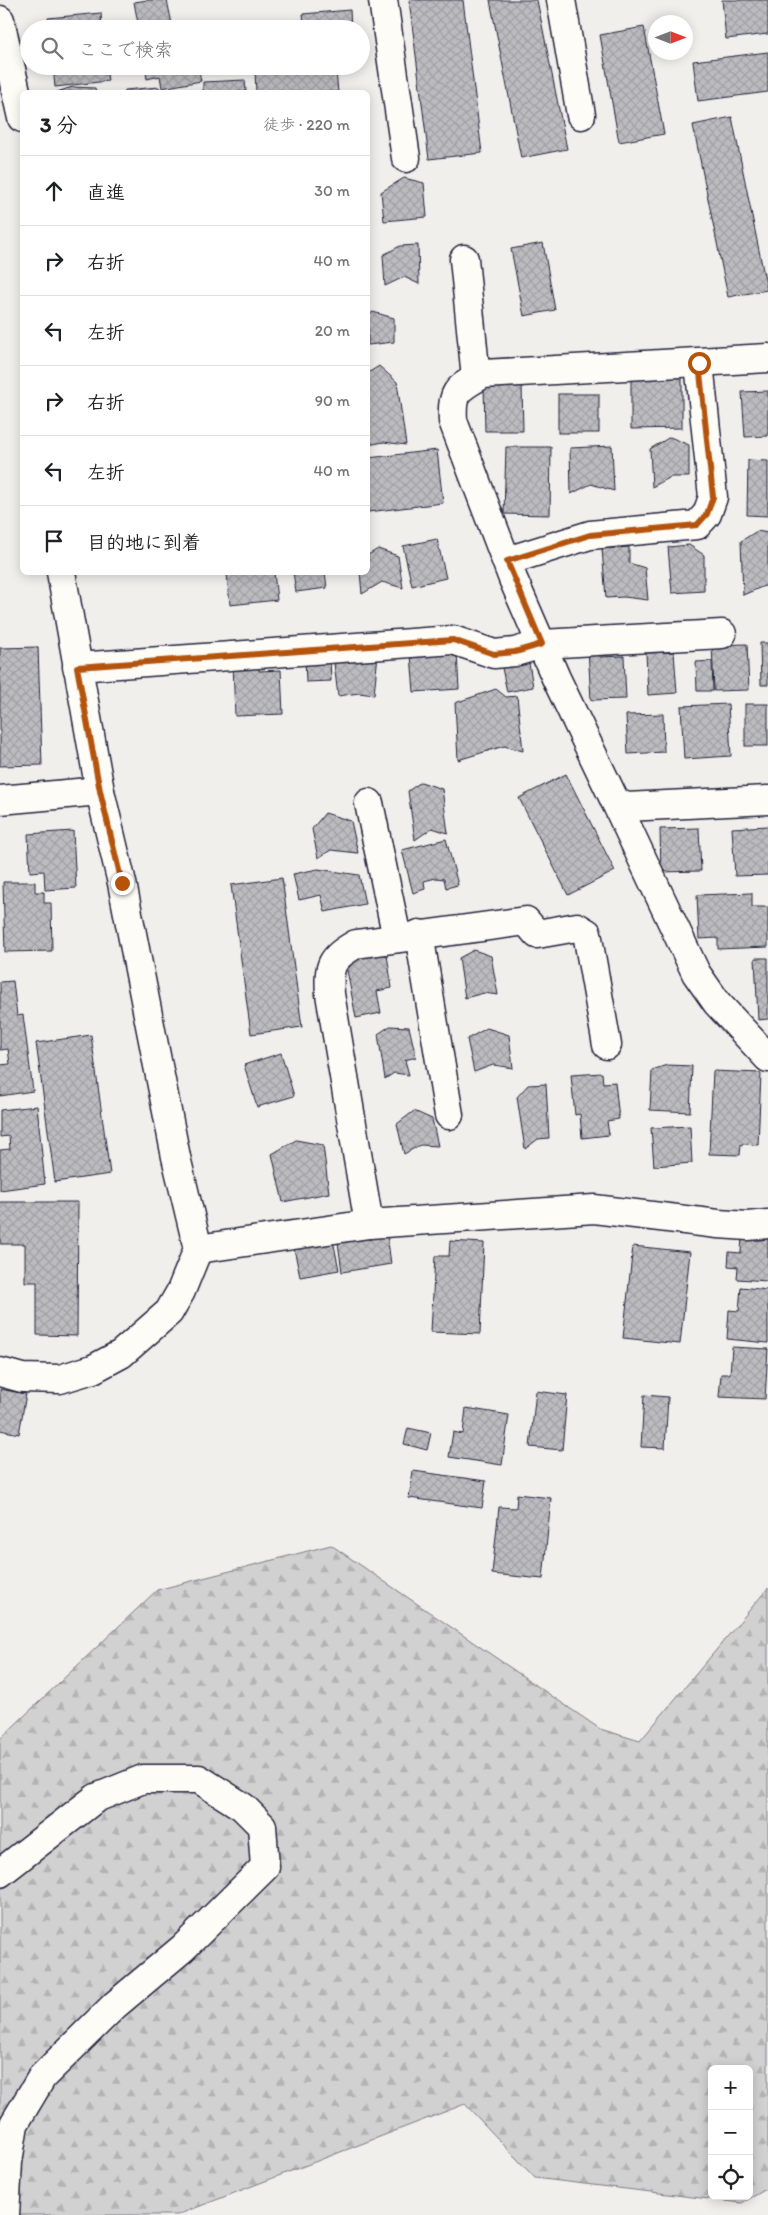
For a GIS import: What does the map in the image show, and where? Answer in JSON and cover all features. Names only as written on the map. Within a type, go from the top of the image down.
[{"type":"street","points":[[383,0],[406,158]]},
{"type":"street","points":[[562,0],[581,115]]},
{"type":"street","points":[[0,20],[20,109]]},
{"type":"street","points":[[464,259],[476,378]]},
{"type":"street","points":[[768,358],[483,374],[463,386],[452,401],[453,421],[507,561],[556,678],[696,972],[717,1003],[768,1058]]},
{"type":"street","points":[[507,561],[590,535],[697,525],[707,514],[713,497],[699,363]]},
{"type":"street","points":[[0,1372],[22,1378],[60,1379],[93,1369],[121,1354],[169,1312],[181,1291],[198,1249],[176,1157],[122,883],[100,791],[62,575]]},
{"type":"street","points":[[77,667],[453,640],[494,654],[515,652],[542,644],[722,634]]},
{"type":"street","points":[[0,800],[100,791]]},
{"type":"street","points":[[615,802],[626,807],[768,800]]},
{"type":"street","points":[[369,803],[408,936],[449,1116]]},
{"type":"street","points":[[369,1224],[330,994],[328,972],[340,953],[356,944],[526,921],[537,934],[577,927],[588,933],[608,1045]]},
{"type":"street","points":[[198,1249],[369,1224],[594,1209],[718,1224],[748,1226],[768,1224]]},
{"type":"street","points":[[0,1873],[96,1798],[143,1779],[199,1779],[243,1807],[262,1826],[266,1867],[183,1948],[114,2005],[42,2077],[14,2124],[8,2162],[5,2215]]},
{"type":"green space","points":[[331,1545],[600,1729],[640,1741],[768,1588],[768,2188],[753,2197],[753,2065],[708,2065],[708,2199],[535,2178],[465,2104],[177,2215],[0,2215],[0,1739],[157,1590]]},
{"type":"green space","points":[[717,2200],[747,2200],[742,2203]]},
{"type":"building","points":[[167,0],[171,20],[137,20],[134,2]]},
{"type":"building","points":[[409,0],[463,0],[482,153],[429,159]]},
{"type":"building","points":[[490,0],[537,0],[567,149],[521,158]]},
{"type":"building","points":[[722,0],[768,0],[768,34],[726,39]]},
{"type":"building","points":[[350,10],[351,20],[304,20],[303,14]]},
{"type":"building","points":[[101,13],[101,20],[48,20],[48,18]]},
{"type":"building","points":[[644,27],[648,60],[650,60],[664,134],[619,142],[600,35]]},
{"type":"building","points":[[768,52],[768,92],[698,101],[693,61]]},
{"type":"building","points":[[54,75],[107,75],[108,81],[55,87]]},
{"type":"building","points":[[146,75],[200,75],[201,81],[162,88],[160,76],[147,79]]},
{"type":"building","points":[[255,75],[336,75],[338,90],[256,90]]},
{"type":"building","points":[[245,80],[246,90],[203,90],[203,82]]},
{"type":"building","points":[[72,87],[95,88],[96,90],[63,90]]},
{"type":"building","points":[[159,87],[159,90],[125,90]]},
{"type":"building","points":[[732,117],[767,290],[728,297],[693,125]]},
{"type":"building","points":[[404,178],[424,183],[427,217],[384,221],[381,192]]},
{"type":"building","points":[[543,243],[555,310],[524,316],[511,249]]},
{"type":"building","points":[[418,245],[419,284],[404,277],[385,286],[383,255],[400,246]]},
{"type":"building","points":[[373,312],[394,318],[394,342],[370,345],[370,314]]},
{"type":"building","points":[[379,366],[397,382],[406,445],[384,442],[370,445],[370,372]]},
{"type":"building","points":[[631,377],[682,377],[682,428],[631,429]]},
{"type":"building","points":[[522,385],[523,431],[485,431],[484,386]]},
{"type":"building","points":[[768,391],[768,436],[745,437],[742,392]]},
{"type":"building","points":[[558,394],[599,394],[599,433],[558,433]]},
{"type":"building","points":[[670,437],[689,445],[689,477],[671,477],[652,487],[650,449]]},
{"type":"building","points":[[612,446],[614,491],[591,484],[571,494],[570,448]]},
{"type":"building","points":[[506,447],[551,447],[550,515],[504,514]]},
{"type":"building","points":[[437,450],[443,503],[370,512],[370,458]]},
{"type":"building","points":[[748,460],[768,461],[768,516],[747,515]]},
{"type":"building","points":[[757,531],[768,533],[768,587],[764,586],[743,595],[741,541]]},
{"type":"building","points":[[437,539],[446,578],[412,586],[403,546]]},
{"type":"building","points":[[689,545],[704,555],[704,591],[672,593],[668,547]]},
{"type":"building","points":[[629,547],[629,563],[645,568],[648,600],[624,597],[606,598],[602,549]]},
{"type":"building","points":[[378,549],[398,556],[403,588],[382,582],[362,594],[360,575],[370,575],[370,554]]},
{"type":"building","points":[[227,575],[274,575],[277,600],[230,605]]},
{"type":"building","points":[[293,575],[325,575],[327,588],[296,592]]},
{"type":"building","points":[[760,643],[768,643],[768,685],[761,685]]},
{"type":"building","points":[[747,644],[749,690],[714,691],[712,645]]},
{"type":"building","points":[[38,647],[42,765],[0,766],[0,648]]},
{"type":"building","points":[[588,649],[600,649],[600,657],[624,656],[626,699],[591,700]]},
{"type":"building","points":[[457,652],[459,689],[414,692],[411,655]]},
{"type":"building","points":[[674,652],[677,693],[648,695],[646,653]]},
{"type":"building","points":[[378,654],[374,695],[359,693],[338,696],[333,655]]},
{"type":"building","points":[[330,658],[331,681],[306,682],[305,659]]},
{"type":"building","points":[[712,661],[713,691],[697,691],[696,662]]},
{"type":"building","points":[[259,663],[259,671],[281,670],[283,714],[235,716],[233,664]]},
{"type":"building","points":[[529,663],[533,687],[507,692],[502,668]]},
{"type":"building","points":[[496,689],[506,697],[517,696],[523,751],[504,746],[458,760],[455,703]]},
{"type":"building","points":[[728,704],[731,756],[684,759],[681,706]]},
{"type":"building","points":[[745,704],[768,704],[768,746],[745,746]]},
{"type":"building","points":[[663,714],[664,752],[628,754],[626,715]]},
{"type":"building","points":[[566,774],[615,871],[568,895],[519,798]]},
{"type":"building","points":[[421,782],[442,789],[448,833],[432,828],[415,840],[408,791]]},
{"type":"building","points":[[325,813],[351,821],[358,853],[331,850],[318,858],[312,829]]},
{"type":"building","points":[[768,826],[768,875],[735,876],[732,828]]},
{"type":"building","points":[[699,828],[701,871],[661,872],[660,829]]},
{"type":"building","points":[[73,831],[76,888],[45,890],[44,871],[30,872],[28,834]]},
{"type":"building","points":[[446,839],[458,885],[446,888],[444,879],[436,878],[424,881],[425,889],[413,893],[402,850]]},
{"type":"building","points":[[318,869],[359,875],[365,904],[325,912],[321,895],[299,900],[293,874]]},
{"type":"building","points":[[282,878],[302,1027],[251,1034],[231,885]]},
{"type":"building","points":[[3,882],[35,882],[35,892],[44,892],[44,903],[51,903],[52,951],[5,952]]},
{"type":"building","points":[[752,893],[752,907],[768,907],[768,947],[718,949],[718,938],[699,939],[697,895]]},
{"type":"building","points":[[474,950],[491,956],[498,995],[484,993],[465,998],[459,958]]},
{"type":"building","points":[[362,952],[387,955],[392,988],[377,991],[381,1013],[356,1018],[347,970]]},
{"type":"building","points":[[755,958],[768,958],[768,1019],[758,1020]]},
{"type":"building","points":[[13,981],[17,1016],[23,1015],[33,1091],[0,1096],[0,1065],[10,1064],[8,1049],[0,1050],[0,982]]},
{"type":"building","points":[[390,1026],[409,1027],[416,1057],[405,1060],[409,1075],[394,1073],[385,1079],[378,1034]]},
{"type":"building","points":[[487,1028],[509,1035],[513,1068],[493,1065],[474,1072],[467,1039]]},
{"type":"building","points":[[91,1035],[110,1174],[55,1182],[36,1043]]},
{"type":"building","points":[[281,1053],[294,1096],[257,1107],[244,1065]]},
{"type":"building","points":[[667,1065],[692,1066],[690,1112],[650,1110],[652,1070]]},
{"type":"building","points":[[713,1071],[761,1073],[758,1145],[741,1144],[740,1155],[709,1154]]},
{"type":"building","points":[[602,1073],[603,1083],[615,1082],[619,1119],[607,1121],[609,1135],[582,1138],[580,1114],[575,1115],[571,1075]]},
{"type":"building","points":[[546,1084],[549,1138],[538,1139],[525,1149],[517,1097],[528,1085]]},
{"type":"building","points":[[37,1106],[45,1184],[0,1190],[0,1150],[10,1149],[9,1136],[0,1137],[0,1110]]},
{"type":"building","points":[[414,1111],[432,1119],[438,1146],[420,1145],[404,1154],[397,1124]]},
{"type":"building","points":[[690,1126],[692,1163],[654,1166],[651,1128]]},
{"type":"building","points":[[296,1140],[323,1145],[329,1193],[283,1202],[272,1154]]},
{"type":"building","points":[[0,1202],[78,1202],[77,1336],[37,1335],[37,1282],[25,1282],[25,1244],[0,1244]]},
{"type":"building","points":[[387,1234],[391,1264],[342,1272],[338,1242]]},
{"type":"building","points":[[742,1235],[768,1236],[768,1281],[737,1279],[738,1267],[728,1266],[729,1252],[741,1253]]},
{"type":"building","points":[[333,1240],[339,1270],[300,1277],[294,1248]]},
{"type":"building","points":[[450,1241],[484,1243],[480,1334],[431,1332],[435,1256],[449,1256]]},
{"type":"building","points":[[633,1246],[690,1252],[680,1344],[623,1338]]},
{"type":"building","points":[[741,1287],[768,1290],[768,1343],[727,1339],[729,1310],[739,1311]]},
{"type":"building","points":[[732,1347],[768,1349],[765,1399],[719,1397],[721,1374],[730,1374]]},
{"type":"building","points":[[0,1389],[26,1394],[19,1434],[0,1430]]},
{"type":"building","points":[[536,1391],[567,1395],[562,1450],[530,1447]]},
{"type":"building","points":[[644,1395],[668,1397],[665,1448],[641,1447]]},
{"type":"building","points":[[466,1408],[509,1415],[502,1465],[449,1457],[453,1432],[463,1434]]},
{"type":"building","points":[[408,1428],[431,1433],[427,1450],[404,1444]]},
{"type":"building","points":[[413,1471],[486,1481],[482,1508],[409,1498]]},
{"type":"building","points":[[517,1494],[551,1498],[543,1579],[492,1574],[499,1507],[516,1508]]},
{"type":"route","points":[[122,883],[100,791],[77,667],[453,640],[494,654],[515,652],[542,644],[507,561],[590,535],[697,525],[707,514],[713,497],[699,363]]}]
